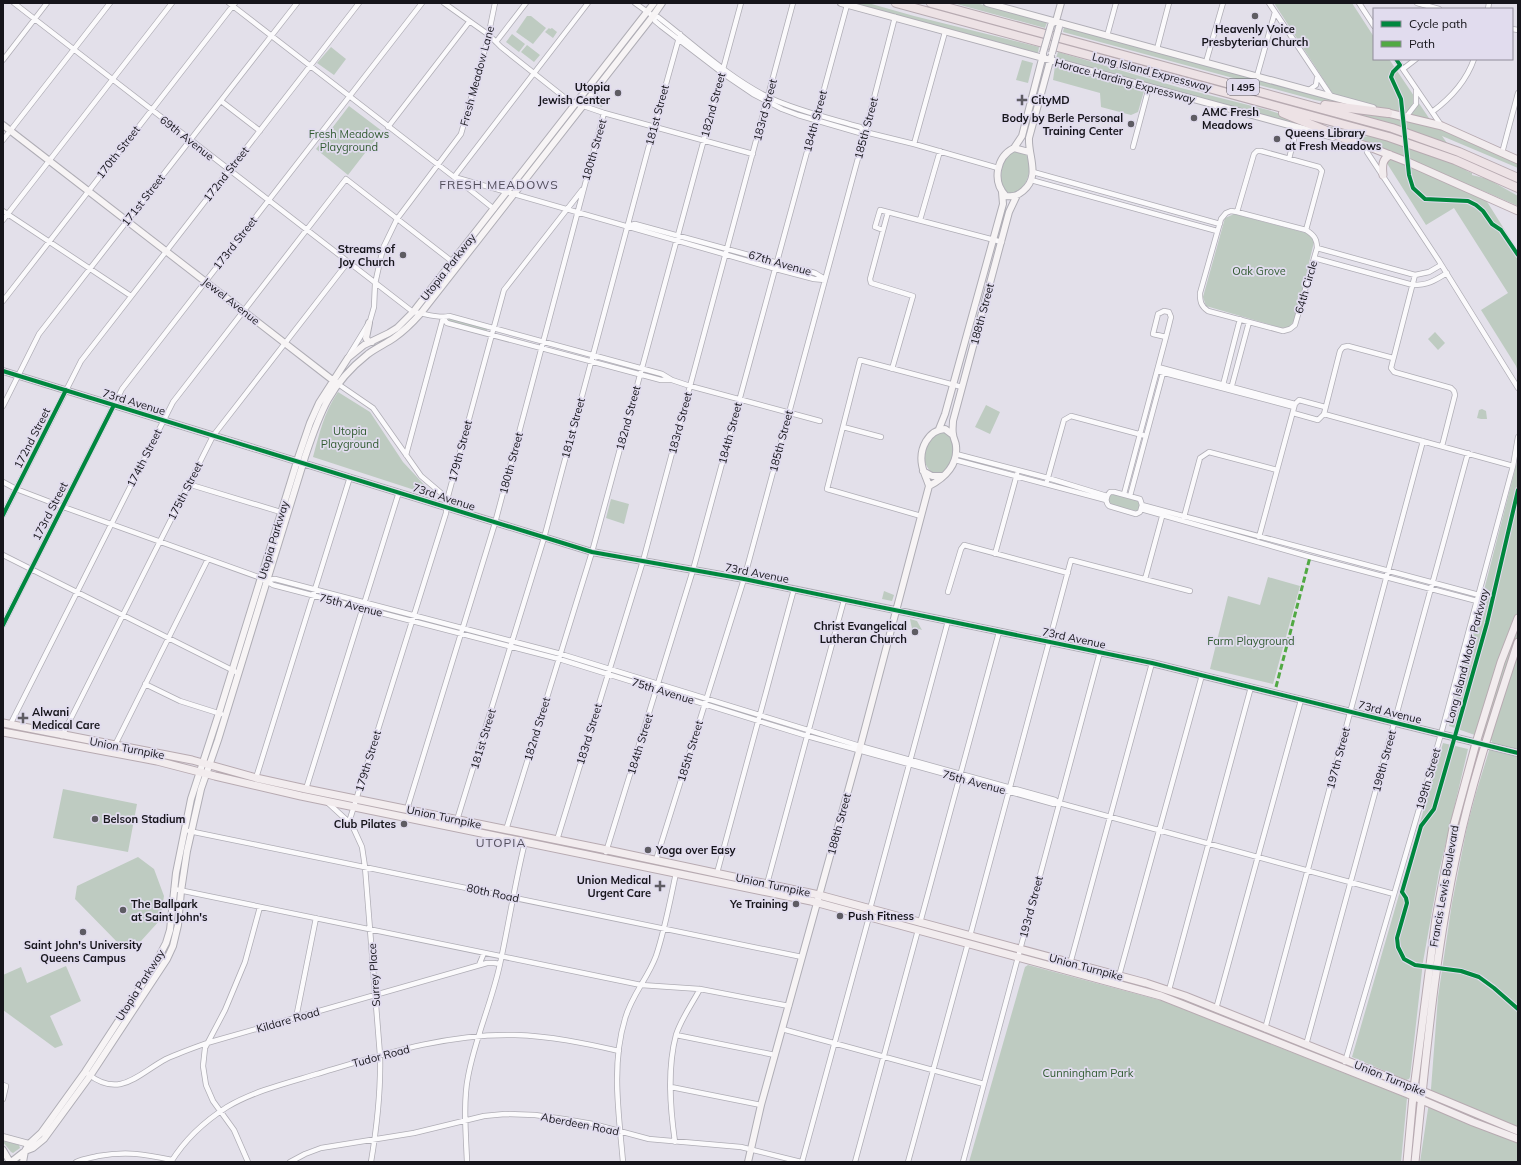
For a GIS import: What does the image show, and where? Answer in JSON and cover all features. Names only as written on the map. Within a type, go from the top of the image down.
[{"type":"highway","points":[[887,3],[919,9]]},
{"type":"highway","name":"Long Island Expressway","points":[[896,3],[1401,140],[1455,160],[1518,188]]},
{"type":"highway","name":"Long Island Expressway","points":[[931,3],[1403,131],[1459,152],[1518,178]]},
{"type":"highway","points":[[1201,86],[1290,115],[1352,141]]},
{"type":"highway","points":[[1239,86],[1335,106],[1388,112]]},
{"type":"main road","points":[[1388,112],[1442,126],[1518,160]]},
{"type":"main road","name":"Horace Harding Expressway","points":[[1352,141],[1390,155],[1518,211]]},
{"type":"main road","points":[[1383,175],[1382,165],[1384,160],[1390,155]]},
{"type":"main road","name":"Francis Lewis Boulevard","points":[[1407,1162],[1414,1088],[1436,918],[1454,828],[1476,743],[1501,662],[1518,618]]},
{"type":"main road","name":"Francis Lewis Boulevard","points":[[1415,1162],[1440,941],[1458,848],[1484,746],[1518,642]]},
{"type":"main road","name":"Union Turnpike","points":[[7,724],[192,760],[206,765],[306,789],[355,803],[604,859],[870,909],[968,943],[1161,996],[1344,1064],[1422,1091],[1518,1131]]},
{"type":"main road","name":"Union Turnpike","points":[[3,732],[157,761],[325,801],[407,809],[768,884],[818,899],[869,917],[970,936],[1119,976],[1169,990],[1306,1045],[1414,1096],[1518,1139]]},
{"type":"street","name":"69th Avenue","points":[[14,3],[413,312],[443,318],[449,316],[568,348],[591,358]]},
{"type":"street","points":[[3,60],[47,3]]},
{"type":"street","points":[[3,140],[110,3]]},
{"type":"street","points":[[3,220],[5,213],[50,160],[172,3]]},
{"type":"street","name":"171st Street","points":[[3,406],[39,334],[297,3]]},
{"type":"street","name":"172nd Street","points":[[3,515],[81,361],[359,3]]},
{"type":"street","name":"173rd Street","points":[[3,625],[122,389],[422,3]]},
{"type":"street","points":[[444,3],[489,36],[568,101],[604,114],[753,154]]},
{"type":"street","name":"Fresh Meadow Lane","points":[[348,358],[369,323],[374,307],[375,284],[383,248],[397,219],[461,134],[489,36],[495,3]]},
{"type":"street","points":[[496,42],[526,3]]},
{"type":"street","points":[[454,177],[588,3]]},
{"type":"street","points":[[635,3],[653,16],[658,17],[679,37],[723,71],[740,80],[768,100],[816,117],[860,126],[865,132],[940,151],[998,168]]},
{"type":"street","name":"Utopia Parkway","points":[[335,382],[370,353],[399,335],[421,313],[513,195],[654,3]]},
{"type":"street","name":"Utopia Parkway","points":[[25,1151],[29,1144],[41,1133],[85,1072],[161,955],[166,943],[170,930],[177,890],[184,830],[191,798],[206,765],[285,513],[310,423],[318,403],[335,382],[348,358],[364,345],[397,328],[413,312],[506,193],[653,16],[662,3]]},
{"type":"street","name":"182nd Street","points":[[506,830],[592,552],[741,3]]},
{"type":"street","name":"183rd Street","points":[[557,840],[642,561],[728,248],[793,3]]},
{"type":"street","points":[[987,3],[1005,5],[1055,24],[1157,49],[1388,112]]},
{"type":"street","points":[[1055,24],[1052,53],[1029,138],[1033,172],[1031,180],[1025,189],[1017,195],[1009,196],[1002,192],[997,179],[998,168],[1005,154],[1014,148],[1022,136],[1043,56],[1061,3]]},
{"type":"street","points":[[1107,36],[1116,3]]},
{"type":"street","points":[[1157,49],[1169,3]]},
{"type":"street","points":[[1206,62],[1223,3]]},
{"type":"street","points":[[1269,3],[1331,96]]},
{"type":"street","points":[[1358,3],[1373,25]]},
{"type":"street","points":[[1417,3],[1436,7]]},
{"type":"street","name":"67th Avenue","points":[[232,4],[494,209]]},
{"type":"street","name":"170th Street","points":[[3,301],[232,4]]},
{"type":"street","name":"Horace Harding Expressway","points":[[844,4],[945,32],[1043,56],[1050,60],[1297,128],[1352,141]]},
{"type":"street","name":"184th Street","points":[[604,859],[693,570],[776,269],[844,4]]},
{"type":"street","points":[[1256,76],[1275,12]]},
{"type":"street","name":"185th Street","points":[[656,860],[744,578],[895,17]]},
{"type":"street","points":[[388,127],[469,22]]},
{"type":"street","points":[[914,144],[945,32]]},
{"type":"street","name":"181st Street","points":[[457,820],[513,643],[544,538],[591,358],[679,37]]},
{"type":"street","points":[[1397,60],[1442,126]]},
{"type":"street","points":[[1403,69],[1415,60]]},
{"type":"street","points":[[1432,112],[1446,101],[1458,88],[1474,60]]},
{"type":"street","points":[[1309,90],[1316,85],[1317,76]]},
{"type":"street","points":[[1133,147],[1149,87]]},
{"type":"street","points":[[1406,117],[1416,104],[1416,89]]},
{"type":"street","points":[[1502,153],[1518,93]]},
{"type":"street","points":[[221,101],[260,131]]},
{"type":"street","name":"180th Street","points":[[407,809],[495,523],[604,114]]},
{"type":"street","name":"Jewel Avenue","points":[[3,125],[128,220],[284,343],[335,382],[373,408],[421,476],[441,493]]},
{"type":"street","points":[[1289,159],[1297,128]]},
{"type":"street","points":[[1367,146],[1367,152],[1447,273],[1518,388]]},
{"type":"street","points":[[1014,148],[1030,152]]},
{"type":"street","points":[[920,220],[940,151]]},
{"type":"street","points":[[1261,151],[1289,159],[1319,167],[1322,171],[1306,230],[1237,212],[1254,156],[1257,152],[1261,151]]},
{"type":"street","points":[[1033,172],[1220,224]]},
{"type":"street","name":"67th Avenue","points":[[454,177],[776,269],[814,279],[825,280]]},
{"type":"street","name":"174th Street","points":[[7,724],[173,402],[346,179],[397,219]]},
{"type":"street","points":[[1031,180],[1217,231]]},
{"type":"street","name":"179th Street","points":[[352,825],[350,819],[446,513],[447,500],[504,290],[583,189]]},
{"type":"street","name":"188th Street","points":[[748,1162],[761,1105],[859,749],[929,486],[921,456],[929,436],[939,429],[945,414],[1003,204],[1002,192]]},
{"type":"street","name":"188th Street","points":[[955,457],[956,445],[953,435],[953,421],[1012,205],[1017,195]]},
{"type":"street","points":[[883,230],[875,227],[880,210],[1002,242]]},
{"type":"street","name":"64th Circle","points":[[1237,212],[1231,211],[1226,213],[1221,219],[1200,293],[1200,301],[1202,306],[1208,311],[1283,331],[1290,329],[1295,325],[1317,248],[1317,241],[1312,234],[1306,230]]},
{"type":"street","points":[[888,212],[870,279],[871,283],[912,296],[892,369]]},
{"type":"street","points":[[5,213],[132,296]]},
{"type":"street","points":[[397,219],[458,267]]},
{"type":"street","name":"67th Avenue","points":[[627,226],[635,224],[728,248],[777,263],[815,272],[825,280]]},
{"type":"street","points":[[1317,248],[1415,275],[1429,272],[1441,265]]},
{"type":"street","points":[[1314,258],[1413,285],[1424,285],[1447,273]]},
{"type":"street","points":[[1357,270],[1359,260]]},
{"type":"street","name":"175th Street","points":[[60,743],[122,615],[213,436],[348,262]]},
{"type":"street","points":[[1415,275],[1391,368],[1394,372],[1451,388],[1454,391],[1455,396],[1442,446]]},
{"type":"street","points":[[1130,496],[1146,436],[1171,317],[1169,312],[1164,311],[1158,314],[1153,334],[1166,337]]},
{"type":"street","name":"69th Avenue","points":[[443,318],[447,323],[541,348],[591,358],[641,372],[661,380],[672,380],[820,421]]},
{"type":"street","points":[[406,455],[443,318]]},
{"type":"street","points":[[1222,386],[1240,319]]},
{"type":"street","points":[[1231,389],[1249,322]]},
{"type":"street","points":[[369,323],[366,338],[368,341],[372,342]]},
{"type":"street","points":[[517,341],[519,335]]},
{"type":"street","points":[[1293,413],[1318,420],[1324,414],[1340,351],[1343,347],[1348,346],[1393,358]]},
{"type":"street","points":[[566,354],[568,348]]},
{"type":"street","points":[[921,516],[827,489],[860,360],[962,387]]},
{"type":"street","name":"73rd Avenue","points":[[3,370],[592,552],[744,578],[1152,663],[1394,722],[1484,746],[1497,747],[1518,753]]},
{"type":"street","points":[[1159,370],[1222,386]]},
{"type":"street","points":[[1159,370],[1295,406]]},
{"type":"street","points":[[1124,494],[1159,370]]},
{"type":"street","points":[[1258,539],[1295,406],[1299,400],[1326,407]]},
{"type":"street","points":[[1324,414],[1513,466]]},
{"type":"street","points":[[1046,484],[1064,420],[1067,416],[1146,436]]},
{"type":"street","points":[[842,427],[881,437]]},
{"type":"street","points":[[939,429],[945,429],[953,435]]},
{"type":"street","name":"199th Street","points":[[1344,1064],[1441,734],[1513,466],[1518,437]]},
{"type":"street","name":"197th Street","points":[[1265,1029],[1423,441]]},
{"type":"street","points":[[1184,518],[1200,458],[1204,454],[1209,452],[1277,470]]},
{"type":"street","name":"198th Street","points":[[1306,1045],[1468,453]]},
{"type":"street","points":[[955,457],[1048,478],[1107,498]]},
{"type":"street","points":[[955,457],[1016,477],[1107,498]]},
{"type":"street","points":[[929,486],[937,481],[952,467],[955,457]]},
{"type":"street","points":[[924,471],[932,476],[942,476]]},
{"type":"street","points":[[996,554],[1018,471]]},
{"type":"street","points":[[256,778],[350,477]]},
{"type":"street","name":"75th Avenue","points":[[3,482],[16,489],[264,579],[275,579],[314,593],[560,656],[657,690],[760,715],[809,730],[859,749]]},
{"type":"street","points":[[188,484],[285,513]]},
{"type":"street","points":[[306,789],[399,492]]},
{"type":"street","points":[[1110,492],[1130,496],[1140,500],[1142,507],[1138,514],[1111,507],[1107,504],[1107,498],[1110,492]]},
{"type":"street","points":[[1142,507],[1258,539],[1386,577],[1479,595]]},
{"type":"street","points":[[1145,579],[1163,513]]},
{"type":"street","points":[[1258,539],[1388,571],[1477,601]]},
{"type":"street","points":[[948,592],[962,547],[996,554],[1068,573]]},
{"type":"street","points":[[3,555],[235,671]]},
{"type":"street","points":[[115,745],[208,559]]},
{"type":"street","points":[[970,936],[1071,560],[1190,591]]},
{"type":"street","points":[[717,873],[794,589]]},
{"type":"street","points":[[768,884],[844,600]]},
{"type":"street","points":[[870,909],[948,621]]},
{"type":"street","points":[[855,1162],[999,632]]},
{"type":"street","name":"193rd Street","points":[[963,1162],[1100,652]]},
{"type":"street","points":[[1070,964],[1152,663]]},
{"type":"street","name":"75th Avenue","points":[[609,672],[659,684],[758,721],[807,736],[1055,800],[1059,803],[1394,894]]},
{"type":"street","points":[[1119,976],[1202,675]]},
{"type":"street","points":[[145,684],[180,701],[222,714]]},
{"type":"street","points":[[1169,990],[1251,687]]},
{"type":"street","points":[[1216,1009],[1301,700]]},
{"type":"street","name":"Utopia Parkway","points":[[11,1162],[44,1139],[90,1076],[167,958],[173,946],[178,924],[177,890],[201,789],[203,773]]},
{"type":"street","name":"Surrey Place","points":[[325,801],[352,825],[362,847],[365,867],[380,1055],[380,1102],[371,1162]]},
{"type":"street","name":"80th Road","points":[[184,830],[802,957]]},
{"type":"street","points":[[467,1162],[467,1080],[478,1036],[494,990],[525,842]]},
{"type":"street","points":[[623,1162],[617,1098],[619,1051],[625,1019],[656,957],[676,873]]},
{"type":"street","points":[[177,890],[641,985],[700,989],[789,1006]]},
{"type":"street","points":[[248,1162],[234,1130],[213,1101],[206,1086],[203,1066],[204,1050],[225,1010],[245,962],[260,907]]},
{"type":"street","points":[[802,1162],[869,917]]},
{"type":"street","points":[[296,1018],[316,918]]},
{"type":"street","points":[[908,1162],[968,943]]},
{"type":"street","points":[[479,965],[484,953]]},
{"type":"street","name":"Kildare Road","points":[[85,1072],[100,1081],[116,1085],[127,1083],[136,1079],[166,1059],[207,1043],[479,965],[494,962],[500,964]]},
{"type":"street","points":[[675,1142],[671,1110],[671,1087],[672,1063],[676,1035],[700,989]]},
{"type":"street","points":[[782,1029],[984,1084]]},
{"type":"street","name":"Tudor Road","points":[[172,1161],[191,1136],[221,1112],[254,1094],[380,1055],[430,1043],[478,1036],[514,1035],[550,1037],[619,1051]]},
{"type":"street","points":[[676,1035],[775,1055]]},
{"type":"street","points":[[3,1099],[5,1086]]},
{"type":"street","points":[[671,1087],[761,1105]]},
{"type":"street","name":"Aberdeen Road","points":[[290,1162],[305,1154],[337,1144],[375,1140],[414,1133],[484,1116],[506,1114],[535,1115],[593,1124],[650,1139],[750,1148],[802,1162]]},
{"type":"street","points":[[3,1137],[29,1144]]},
{"type":"street","points":[[3,1150],[11,1162]]},
{"type":"street","points":[[23,1162],[25,1151]]},
{"type":"street","points":[[76,1162],[82,1159],[115,1153],[139,1153],[172,1161]]},
{"type":"street","points":[[98,1162],[102,1156]]},
{"type":"green space","points":[[853,3],[868,3],[1039,47],[1038,53]]},
{"type":"green space","points":[[953,3],[976,3],[1047,22],[1045,28]]},
{"type":"green space","points":[[1274,3],[1352,3],[1373,35],[1373,60],[1390,60],[1435,127],[1518,164],[1518,168],[1442,136],[1467,171],[1472,173],[1472,175],[1488,179],[1518,196],[1518,206],[1479,189],[1518,251],[1518,372],[1516,366],[1481,310],[1508,293],[1454,208],[1426,225],[1383,157],[1372,143],[1331,130],[1330,128],[1332,127],[1367,137],[1342,105],[1315,100],[1063,32],[1064,27],[1339,101]]},
{"type":"green space","points":[[527,16],[531,16],[546,28],[533,44],[516,32]]},
{"type":"green space","points":[[549,28],[552,28],[557,32],[553,38],[545,32]]},
{"type":"green space","points":[[512,34],[525,44],[519,52],[506,42]]},
{"type":"green space","points":[[527,45],[540,55],[534,62],[521,52]]},
{"type":"green space","points":[[331,47],[346,59],[334,75],[317,63]]},
{"type":"green space","points":[[1058,52],[1181,88],[1268,110],[1284,115],[1312,128],[1056,58]]},
{"type":"green space","points":[[1022,60],[1033,63],[1028,83],[1016,80]]},
{"type":"green space","points":[[1055,66],[1144,91],[1138,112],[1131,115],[1101,107],[1100,93],[1053,80]]},
{"type":"green space","points":[[598,94],[604,99],[602,107],[591,103]]},
{"type":"green space","name":"Fresh Meadows Playground","points":[[349,106],[382,131],[348,175],[316,149]]},
{"type":"green space","points":[[1016,150],[1026,154],[1029,163],[1029,170],[1027,180],[1022,188],[1015,193],[1011,193],[1004,190],[1002,186],[1002,168],[1005,160]]},
{"type":"green space","name":"Oak Grove","points":[[1234,214],[1306,233],[1313,238],[1314,242],[1295,320],[1289,327],[1281,328],[1206,306],[1203,297],[1225,218]]},
{"type":"green space","points":[[449,318],[487,328],[487,331],[449,321]]},
{"type":"green space","points":[[1435,332],[1445,343],[1438,350],[1428,339]]},
{"type":"green space","name":"Utopia Playground","points":[[338,392],[370,412],[403,462],[431,492],[430,495],[313,457],[329,408]]},
{"type":"green space","points":[[986,405],[1000,412],[990,434],[975,427]]},
{"type":"green space","points":[[1482,409],[1486,411],[1487,419],[1477,418],[1479,410]]},
{"type":"green space","points":[[939,431],[946,432],[953,442],[954,448],[950,463],[942,473],[934,474],[926,465],[924,454],[927,444]]},
{"type":"green space","points":[[1518,458],[1518,1162],[1420,1162],[1431,1089],[1438,997],[1452,903],[1467,827],[1492,741],[1449,726]]},
{"type":"green space","points":[[1114,493],[1137,500],[1140,504],[1139,509],[1137,511],[1111,505],[1108,501],[1110,496]]},
{"type":"green space","points":[[611,499],[629,504],[624,524],[606,518]]},
{"type":"green space","name":"Farm Playground","points":[[1268,577],[1300,586],[1273,684],[1210,669],[1228,596],[1260,605]]},
{"type":"green space","points":[[884,591],[894,595],[892,601],[882,599]]},
{"type":"green space","points":[[910,619],[917,621],[922,630],[919,629],[918,631],[912,629]]},
{"type":"green space","points":[[1443,743],[1468,749],[1439,872],[1423,962],[1410,1077],[1406,1080],[1352,1057]]},
{"type":"green space","name":"Belson Stadium","points":[[63,789],[137,804],[128,852],[53,838]]},
{"type":"green space","name":"The Ballpark at Saint John's","points":[[138,857],[154,869],[164,896],[160,920],[141,941],[122,947],[75,899],[77,886]]},
{"type":"green space","name":"Cunningham Park","points":[[1028,965],[1163,1001],[1407,1098],[1401,1162],[969,1162],[1025,967]]},
{"type":"green space","points":[[66,966],[81,1001],[50,1016],[63,1045],[55,1048],[3,1010],[3,975],[21,967],[27,983]]},
{"type":"green space","points":[[5,1141],[19,1145],[20,1148],[13,1153],[3,1142]]},
{"type":"marked path","points":[[1276,687],[1310,557]]},
{"type":"cycle path","points":[[1397,60],[1400,65],[1393,72],[1391,77],[1401,99],[1409,175],[1413,188],[1425,199],[1468,201],[1476,205],[1483,211],[1492,224],[1501,230],[1518,255]]},
{"type":"cycle path","points":[[3,371],[592,552],[744,579],[1152,663],[1518,753]]},
{"type":"cycle path","points":[[3,515],[66,390]]},
{"type":"cycle path","points":[[3,625],[114,405]]},
{"type":"cycle path","name":"Long Island Motor Parkway","points":[[1402,892],[1421,826],[1434,809],[1487,623],[1518,490]]},
{"type":"cycle path","points":[[1402,892],[1407,903],[1397,938],[1398,947],[1404,959],[1415,965],[1461,971],[1479,977],[1518,1009]]},
{"type":"place","name":"Heavenly Voice Presbyterian Church","points":[[1255,16]]},
{"type":"place","name":"Utopia Jewish Center","points":[[618,93]]},
{"type":"place","name":"CityMD","points":[[1022,100]]},
{"type":"place","name":"AMC Fresh Meadows","points":[[1194,118]]},
{"type":"place","name":"Body by Berle Personal Training Center","points":[[1131,124]]},
{"type":"place","name":"Queens Library at Fresh Meadows","points":[[1277,139]]},
{"type":"place","name":"Streams of Joy Church","points":[[403,255]]},
{"type":"place","name":"Christ Evangelical Lutheran Church","points":[[915,632]]},
{"type":"place","name":"Alwani Medical Care","points":[[23,718]]},
{"type":"place","name":"Belson Stadium","points":[[95,819]]},
{"type":"place","name":"Club Pilates","points":[[404,824]]},
{"type":"place","name":"Yoga over Easy","points":[[648,850]]},
{"type":"place","name":"Union Medical Urgent Care","points":[[660,886]]},
{"type":"place","name":"Ye Training","points":[[796,904]]},
{"type":"place","name":"The Ballpark at Saint John's","points":[[123,910]]},
{"type":"place","name":"Push Fitness","points":[[840,916]]},
{"type":"place","name":"Saint John's University Queens Campus","points":[[83,932]]},
{"type":"district","name":"FRESH MEADOWS","points":[[499,184]]},
{"type":"district","name":"UTOPIA","points":[[501,842]]}]
